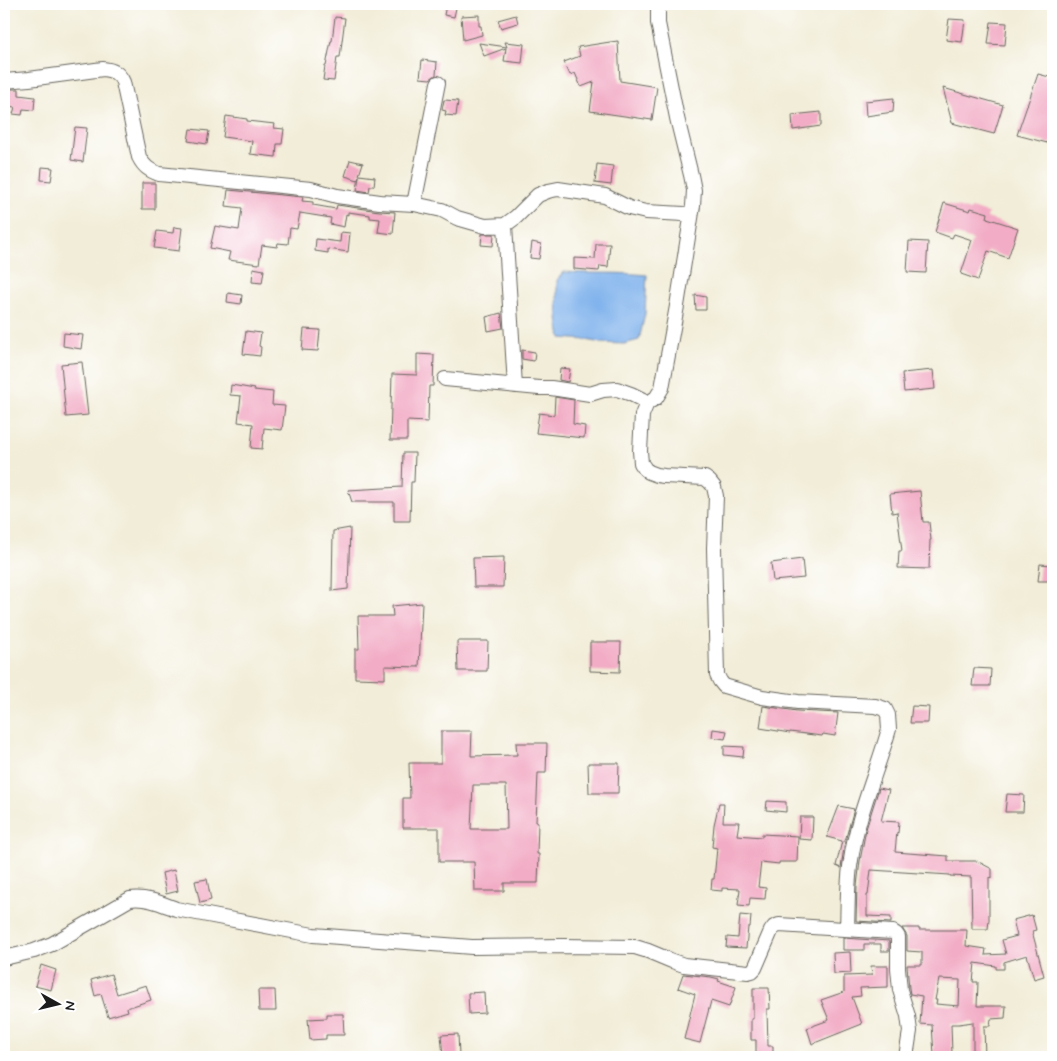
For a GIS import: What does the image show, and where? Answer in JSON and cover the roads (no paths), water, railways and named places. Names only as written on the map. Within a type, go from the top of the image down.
[{"type":"street","points":[[658,4],[658,23],[694,190],[677,306],[662,388],[656,398],[647,404],[642,414],[641,463],[649,472],[664,476],[705,478],[714,487],[716,496],[714,580],[717,675],[724,686],[762,697],[798,702],[885,708],[888,715],[888,729],[860,822],[851,860],[848,929]]},
{"type":"street","points":[[4,80],[29,79],[103,69],[118,74],[123,82],[140,157],[143,164],[149,170],[159,174],[311,189],[380,202],[414,204],[442,210],[458,218],[485,226],[505,225],[538,195],[558,189],[605,196],[629,208],[646,212],[692,213]]},
{"type":"street","points":[[414,204],[438,83]]},
{"type":"street","points":[[505,225],[515,386]]},
{"type":"street","points":[[446,379],[551,388],[590,394],[603,390],[617,389],[643,400],[647,404]]},
{"type":"street","points":[[4,958],[34,951],[52,944],[130,899],[138,898],[176,908],[313,935],[472,947],[635,947],[684,964],[748,972],[756,968],[771,931],[779,925],[893,932],[898,937],[900,990],[908,1016],[910,1031],[906,1057]]},
{"type":"water","points":[[564,272],[647,275],[645,314],[639,340],[624,344],[561,338],[557,280]]}]
